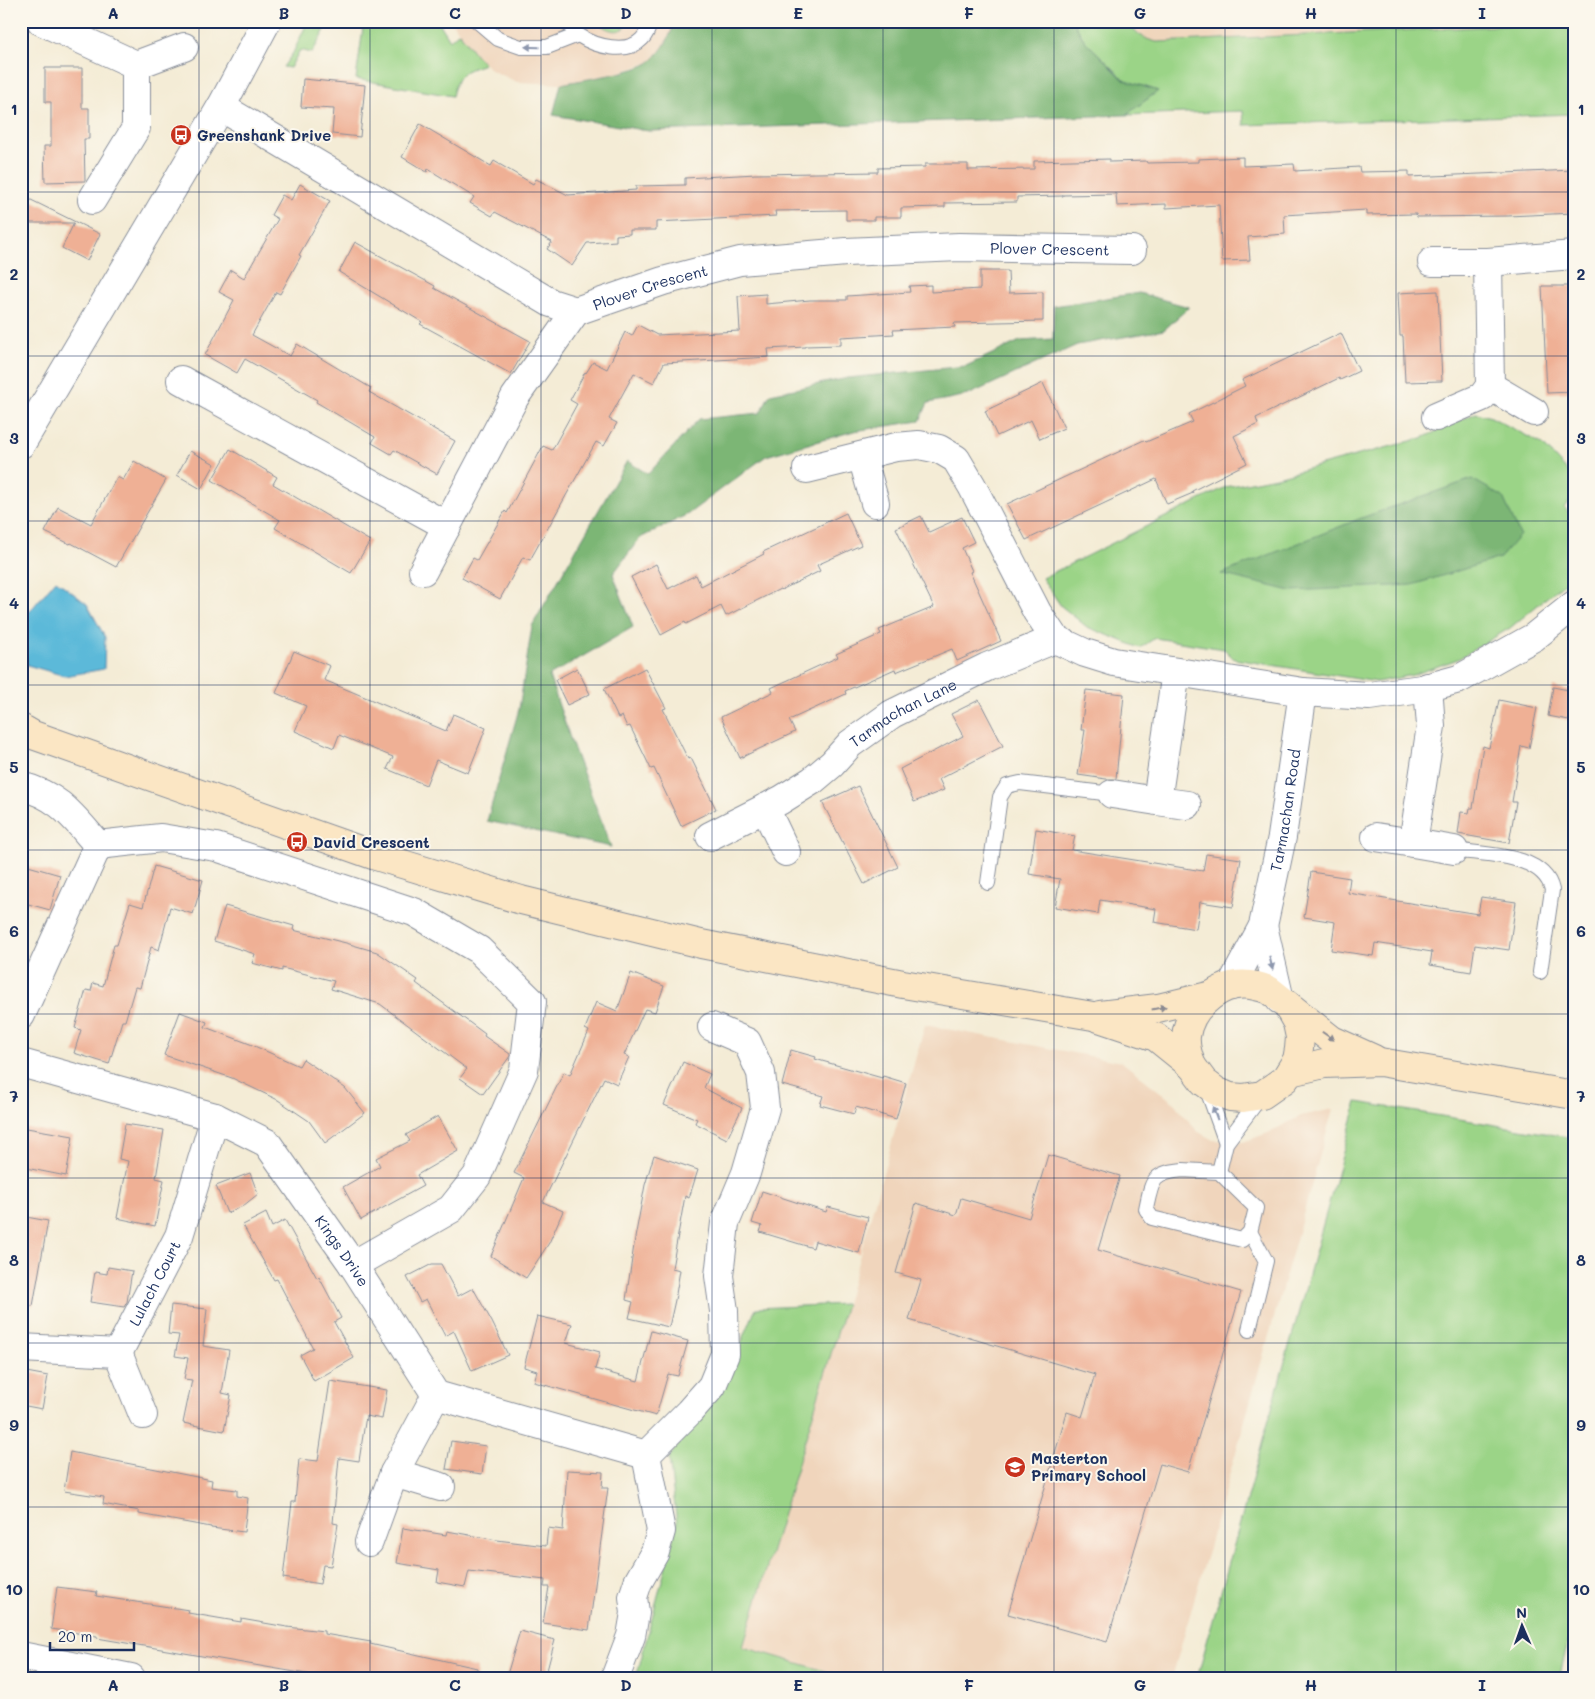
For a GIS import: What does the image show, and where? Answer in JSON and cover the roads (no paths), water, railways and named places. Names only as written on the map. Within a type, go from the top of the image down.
[{"type":"main road","points":[[25,732],[376,856],[521,900],[701,944],[903,984],[1093,1016],[1156,1038],[1216,1091],[1230,1097],[1243,1098],[1262,1095],[1286,1079],[1297,1060],[1300,1037],[1297,1023],[1284,1004]]},
{"type":"main road","points":[[1093,1016],[1158,1008],[1243,984],[1258,986],[1269,990],[1284,1004],[1332,1040],[1380,1062]]},
{"type":"main road","points":[[1198,1074],[1187,1053],[1186,1043],[1189,1023],[1195,1010],[1222,990]]},
{"type":"main road","points":[[1290,1072],[1324,1064],[1380,1062],[1574,1095]]},
{"type":"street","points":[[41,21],[136,65],[184,47]]},
{"type":"street","points":[[21,444],[221,107],[268,21]]},
{"type":"street","points":[[92,200],[136,128],[136,65]]},
{"type":"street","name":"Plover Crescent","points":[[221,107],[551,303],[576,311],[663,281],[740,261],[846,252],[960,247],[1132,250]]},
{"type":"street","points":[[1432,262],[1488,262],[1574,255]]},
{"type":"street","points":[[1436,417],[1482,396],[1490,386],[1488,262]]},
{"type":"street","points":[[422,571],[515,397],[576,311]]},
{"type":"street","points":[[181,380],[447,526]]},
{"type":"street","points":[[1490,386],[1534,412]]},
{"type":"street","points":[[807,469],[896,448],[919,445],[939,449],[956,459],[972,486],[1028,596],[1055,639],[1085,653],[1114,662],[1303,692],[1369,696],[1428,687],[1459,679],[1534,637],[1574,605]]},
{"type":"street","points":[[862,456],[875,502]]},
{"type":"street","name":"Tarmachan Lane","points":[[710,836],[781,800],[813,780],[832,764],[850,744],[892,714],[987,667],[1055,639]]},
{"type":"street","points":[[1157,801],[1176,672]]},
{"type":"street","points":[[1413,843],[1431,726],[1428,687]]},
{"type":"street","name":"Tarmachan Road","points":[[1222,990],[1263,926],[1282,837],[1303,692]]},
{"type":"street","points":[[21,786],[38,790],[65,807],[98,845]]},
{"type":"street","points":[[1112,794],[1187,806]]},
{"type":"street","points":[[765,808],[786,852]]},
{"type":"street","points":[[1376,837],[1454,850]]},
{"type":"street","points":[[98,845],[161,838],[216,847],[414,912],[479,950],[532,1002],[524,1070],[477,1176],[451,1209],[354,1264]]},
{"type":"street","points":[[21,1015],[98,845]]},
{"type":"street","name":"Tarmachan Road","points":[[1263,926],[1284,1004]]},
{"type":"street","points":[[646,1455],[712,1386],[724,1354],[724,1311],[719,1276],[726,1224],[746,1173],[765,1108],[761,1073],[747,1042],[712,1027]]},
{"type":"street","name":"Kings Drive","points":[[21,1063],[215,1117],[267,1143],[354,1264],[436,1395]]},
{"type":"street","name":"Lulach Court","points":[[118,1353],[179,1236],[215,1117]]},
{"type":"street","points":[[21,1348],[118,1353],[143,1415]]},
{"type":"street","points":[[369,1542],[394,1473],[436,1395],[646,1455]]},
{"type":"street","points":[[615,1678],[631,1636],[634,1613],[633,1597],[638,1582],[655,1552],[661,1531],[646,1455]]},
{"type":"street","points":[[394,1473],[441,1487]]},
{"type":"street","points":[[21,1656],[130,1678]]},
{"type":"lane","points":[[566,21],[578,35],[593,43],[623,48],[634,45],[642,40],[648,31],[650,21]]},
{"type":"lane","points":[[478,22],[498,39],[521,46],[547,47],[578,35]]},
{"type":"lane","points":[[988,883],[1000,797],[1007,786],[1020,783],[1112,794]]},
{"type":"lane","points":[[1454,850],[1520,860],[1537,867],[1550,880],[1552,890],[1540,972]]},
{"type":"lane","points":[[1198,1074],[1226,1143]]},
{"type":"lane","points":[[1219,1172],[1226,1143],[1262,1095]]},
{"type":"lane","points":[[1183,1170],[1219,1172],[1256,1208],[1250,1232],[1242,1240],[1152,1218],[1146,1209],[1151,1184],[1164,1172],[1183,1170]]},
{"type":"lane","points":[[1249,1330],[1266,1261],[1250,1232]]},
{"type":"water","points":[[56,580],[87,604],[105,637],[104,669],[65,676],[27,665],[24,618]]},
{"type":"place","name":"Greenshank Drive","points":[[181,135]]},
{"type":"place","name":"David Crescent","points":[[297,842]]},
{"type":"place","name":"Masterton Primary School","points":[[1015,1467]]}]
